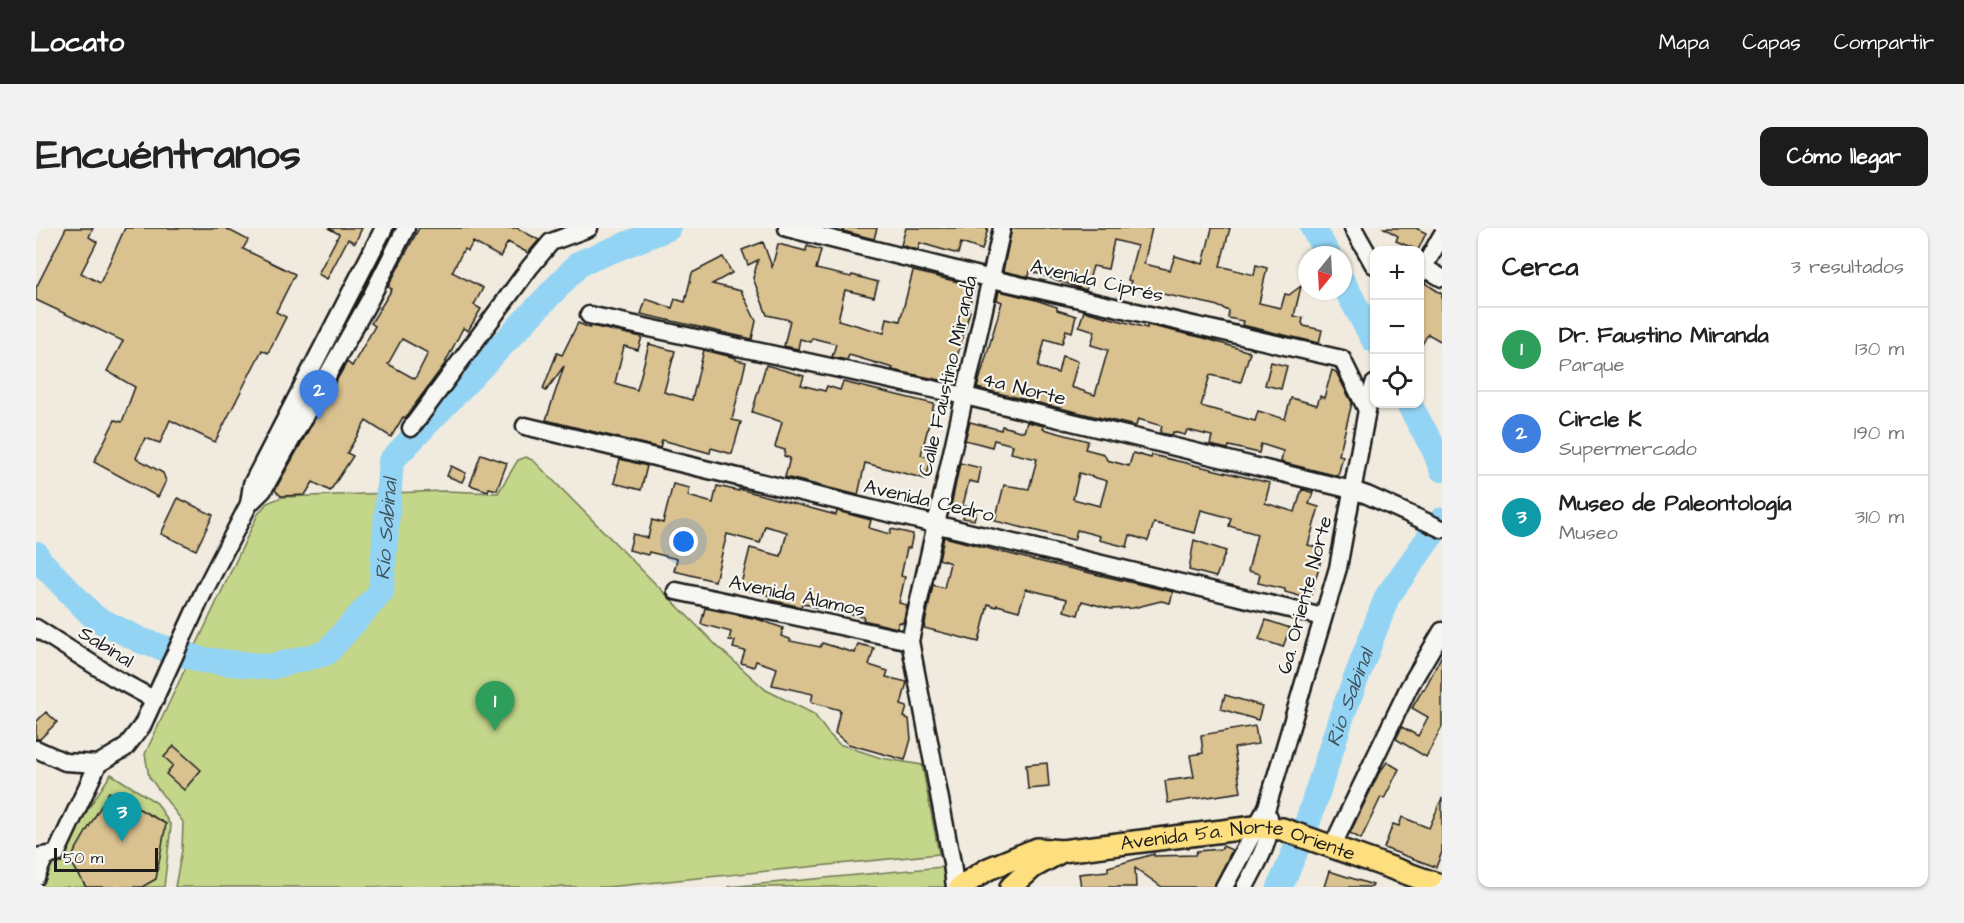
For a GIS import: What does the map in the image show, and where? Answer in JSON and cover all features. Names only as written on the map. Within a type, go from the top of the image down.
[{"type":"main road","name":"Avenida 5a. Norte Oriente","points":[[1062,851],[1269,822],[1442,886]]},
{"type":"main road","points":[[960,887],[988,869],[1037,849],[1062,851]]},
{"type":"main road","points":[[1011,887],[1033,867],[1062,851]]},
{"type":"street","points":[[249,504],[264,490],[369,301],[406,228]]},
{"type":"street","points":[[411,428],[551,242],[589,228]]},
{"type":"street","name":"Avenida Ciprés","points":[[788,228],[992,279],[1342,359],[1367,410]]},
{"type":"street","name":"Calle Faustino Miranda","points":[[955,887],[910,641],[1002,228]]},
{"type":"street","points":[[1353,228],[1370,258]]},
{"type":"street","points":[[36,877],[40,856],[56,854],[98,764],[124,748],[142,726],[203,593],[249,504],[252,484],[351,293],[381,229]]},
{"type":"street","points":[[1424,266],[1442,235]]},
{"type":"street","points":[[1424,272],[1442,278]]},
{"type":"street","points":[[351,293],[369,301]]},
{"type":"street","name":"4a Norte","points":[[589,315],[965,396],[1352,490],[1442,529]]},
{"type":"street","name":"6a. Oriente Norte","points":[[1269,822],[1338,568],[1370,399]]},
{"type":"street","name":"Avenida Cedro","points":[[525,426],[1323,617]]},
{"type":"street","name":"Avenida Álamos","points":[[676,591],[910,641]]},
{"type":"street","name":"Sabinal","points":[[36,628],[113,677],[157,695]]},
{"type":"street","points":[[1327,845],[1409,687],[1442,631]]},
{"type":"street","points":[[36,749],[65,762],[98,764]]},
{"type":"street","points":[[1224,887],[1269,822]]},
{"type":"street","points":[[1245,887],[1257,864],[1269,822]]},
{"type":"green space","points":[[526,457],[534,461],[717,646],[766,690],[814,714],[839,744],[881,758],[922,765],[939,854],[608,887],[175,887],[182,850],[183,822],[149,777],[145,754],[258,514],[267,503],[282,497],[445,491],[498,493],[518,460]]},
{"type":"green space","points":[[111,774],[157,803],[171,826],[164,887],[36,887],[36,861],[55,859]]},
{"type":"green space","points":[[942,867],[947,887],[728,887]]},
{"type":"building","points":[[66,228],[93,228],[89,237],[97,242],[81,273],[100,283],[125,228],[225,228],[248,240],[243,249],[295,274],[276,312],[286,317],[268,353],[262,350],[215,442],[170,420],[160,443],[145,438],[136,458],[163,473],[166,481],[158,497],[94,462],[115,420],[122,422],[135,387],[107,371],[123,341],[36,300],[36,288]]},
{"type":"building","points":[[328,228],[362,228],[355,243],[348,239],[327,279],[318,274],[339,234]]},
{"type":"building","points":[[419,228],[517,228],[539,240],[528,253],[508,242],[500,257],[473,242],[468,251],[464,249],[452,272],[483,288],[474,305],[481,309],[468,331],[463,328],[444,365],[405,418],[403,417],[391,437],[366,421],[347,453],[353,456],[330,491],[313,482],[305,495],[281,496],[275,490],[347,362],[352,366],[375,326],[371,323],[392,289],[388,287]],"holes":[[[402,339],[428,353],[415,379],[388,364]]]},
{"type":"building","points":[[844,228],[877,228],[874,239],[843,231]]},
{"type":"building","points":[[906,228],[988,228],[982,250],[961,243],[958,254],[920,243],[918,250],[901,245]]},
{"type":"building","points":[[1012,228],[1152,228],[1144,264],[1170,270],[1175,256],[1203,264],[1212,228],[1230,228],[1220,266],[1254,275],[1256,265],[1267,268],[1259,303],[1281,308],[1285,294],[1289,295],[1298,288],[1294,316],[1303,318],[1304,326],[1322,330],[1319,343],[1242,325],[1243,321],[1228,318],[1229,311],[1215,305],[1129,287],[1131,281],[1128,280],[1137,246],[1114,240],[1108,269],[1093,266],[1086,290],[1030,271],[1029,277],[1003,271]]},
{"type":"building","points":[[1384,228],[1416,228],[1426,233],[1420,246],[1408,246],[1396,241],[1398,236]]},
{"type":"building","points":[[763,242],[772,267],[778,244],[806,251],[807,246],[821,250],[816,269],[878,282],[874,297],[845,290],[838,320],[884,333],[887,318],[900,321],[913,271],[975,286],[950,382],[892,370],[893,368],[849,355],[847,360],[832,357],[836,344],[812,338],[811,342],[800,339],[798,349],[784,346],[790,320],[767,315],[753,278],[758,260],[748,265],[742,250]]},
{"type":"building","points":[[723,257],[732,273],[712,284],[741,291],[756,321],[752,339],[641,314],[646,299],[672,308],[675,299],[685,302],[692,273]]},
{"type":"building","points":[[1424,284],[1442,294],[1442,342],[1428,334],[1424,341]]},
{"type":"building","points":[[999,291],[1036,300],[1076,316],[1072,332],[1066,330],[1062,344],[1045,339],[1038,367],[1058,373],[1062,356],[1078,361],[1071,387],[1095,395],[1108,350],[1091,345],[1095,331],[1079,326],[1084,311],[1147,328],[1147,325],[1204,338],[1250,352],[1241,382],[1210,375],[1201,406],[1255,421],[1258,411],[1285,419],[1291,398],[1317,405],[1320,396],[1324,398],[1332,370],[1336,372],[1352,403],[1339,455],[1343,456],[1338,476],[1281,462],[1283,451],[1261,444],[1259,453],[1229,446],[1228,449],[1210,445],[1212,436],[1187,430],[1185,435],[1173,432],[1172,435],[1160,433],[1162,426],[1138,419],[1136,426],[977,388],[1002,302],[997,300]]},
{"type":"building","points":[[578,323],[590,328],[591,326],[642,337],[638,350],[624,346],[615,383],[637,390],[649,344],[675,351],[664,392],[692,400],[704,350],[746,362],[732,420],[741,422],[732,454],[711,448],[710,453],[662,440],[660,448],[546,420],[564,366],[546,391],[543,389],[557,353],[562,355]]},
{"type":"building","points":[[1271,362],[1287,366],[1281,389],[1265,385]]},
{"type":"building","points":[[766,365],[804,376],[801,385],[825,391],[827,386],[840,390],[843,382],[934,404],[921,455],[931,458],[926,479],[865,463],[858,495],[785,477],[790,458],[784,456],[785,450],[775,447],[782,422],[752,412]]},
{"type":"building","points":[[970,422],[1001,430],[1002,426],[1024,432],[1027,422],[1044,426],[1043,429],[1088,441],[1085,449],[1104,454],[1107,460],[1129,466],[1133,453],[1151,458],[1152,455],[1270,483],[1265,503],[1295,512],[1302,489],[1313,493],[1309,504],[1319,507],[1308,545],[1324,549],[1310,599],[1285,592],[1285,589],[1258,583],[1260,574],[1248,571],[1257,534],[1229,526],[1231,518],[1201,510],[1195,533],[1154,523],[1148,541],[1130,535],[1127,547],[1099,540],[1100,536],[1077,530],[1074,540],[995,521],[1004,485],[1029,489],[1037,459],[1011,453],[1013,445],[994,440],[992,447],[965,440]],"holes":[[[1079,473],[1107,481],[1100,506],[1073,499]]]},
{"type":"building","points":[[481,454],[507,463],[497,490],[489,488],[488,491],[470,485]]},
{"type":"building","points":[[620,459],[647,466],[641,490],[614,483]]},
{"type":"building","points":[[960,463],[981,468],[978,483],[969,481],[961,513],[950,511]]},
{"type":"building","points":[[451,466],[466,473],[462,482],[447,476]]},
{"type":"building","points":[[673,484],[690,488],[688,496],[713,503],[717,486],[739,491],[739,489],[836,515],[837,511],[871,520],[869,528],[890,534],[891,529],[913,534],[910,548],[907,548],[901,576],[905,577],[899,603],[907,605],[903,623],[899,622],[897,628],[819,606],[818,608],[802,603],[801,607],[770,600],[771,596],[740,588],[750,548],[781,556],[787,532],[765,526],[760,543],[727,534],[715,581],[674,571],[677,559],[629,550],[633,534],[648,538],[652,520],[663,523]]},
{"type":"building","points":[[178,498],[213,515],[196,550],[161,534]]},
{"type":"building","points":[[966,506],[977,509],[974,520],[963,518]]},
{"type":"building","points":[[944,537],[1173,592],[1170,603],[1161,601],[1133,608],[1111,609],[1082,601],[1078,615],[1064,611],[1067,599],[1026,589],[1019,611],[988,604],[979,642],[924,628],[933,585],[944,588],[950,563],[939,559]]},
{"type":"building","points":[[1194,540],[1226,551],[1216,577],[1189,570]]},
{"type":"building","points":[[705,608],[757,619],[783,628],[781,636],[790,641],[820,647],[822,643],[855,653],[858,644],[874,648],[869,665],[888,671],[886,677],[907,682],[901,705],[907,707],[904,717],[909,719],[911,739],[905,760],[848,744],[835,733],[840,710],[811,702],[813,694],[772,685],[777,668],[756,661],[754,667],[741,663],[745,651],[733,648],[735,641],[729,640],[731,632],[701,624]]},
{"type":"building","points":[[1266,620],[1290,628],[1283,647],[1259,639]]},
{"type":"building","points":[[1442,655],[1442,727],[1426,757],[1396,739],[1402,727],[1418,736],[1428,717],[1412,708]]},
{"type":"building","points":[[1225,695],[1262,706],[1258,720],[1221,709]]},
{"type":"building","points":[[46,712],[57,722],[40,739],[36,739],[36,722]]},
{"type":"building","points":[[1255,726],[1258,744],[1234,748],[1241,792],[1168,803],[1165,781],[1194,777],[1190,755],[1203,753],[1201,735]]},
{"type":"building","points":[[174,746],[201,770],[184,790],[166,774],[173,765],[164,757]]},
{"type":"building","points":[[1387,762],[1399,769],[1384,799],[1381,797],[1361,839],[1350,833],[1379,773]]},
{"type":"building","points":[[1047,763],[1049,787],[1028,789],[1026,765]]},
{"type":"building","points":[[109,792],[166,824],[156,879],[142,887],[86,887],[70,860]]},
{"type":"building","points":[[1442,798],[1442,852],[1436,867],[1384,848],[1393,824],[1399,826],[1402,817],[1429,828]]},
{"type":"building","points":[[1223,846],[1232,850],[1214,887],[1162,887],[1135,868],[1136,887],[1081,887],[1079,874],[1108,871],[1108,867],[1154,854],[1154,856],[1195,855],[1197,851],[1221,849]]},
{"type":"building","points":[[1329,871],[1373,885],[1372,887],[1324,887]]},
{"type":"waterway","name":"Río Sabinal","points":[[36,554],[38,559],[95,618],[142,641],[202,660],[270,667],[326,653],[381,592],[391,461],[580,263],[668,228]]},
{"type":"waterway","name":"Río Sabinal","points":[[1313,228],[1323,246]]},
{"type":"waterway","name":"Río Sabinal","points":[[1352,300],[1370,333]]},
{"type":"waterway","name":"Río Sabinal","points":[[1411,408],[1435,451],[1442,469]]},
{"type":"waterway","name":"Río Sabinal","points":[[1280,887],[1308,821],[1341,718],[1387,597],[1442,520]]},
{"type":"place","name":"Circle K","points":[[319,420]]},
{"type":"place","name":"Dr. Faustino Miranda","points":[[495,731]]},
{"type":"place","name":"Museo de Paleontología","points":[[122,842]]}]
